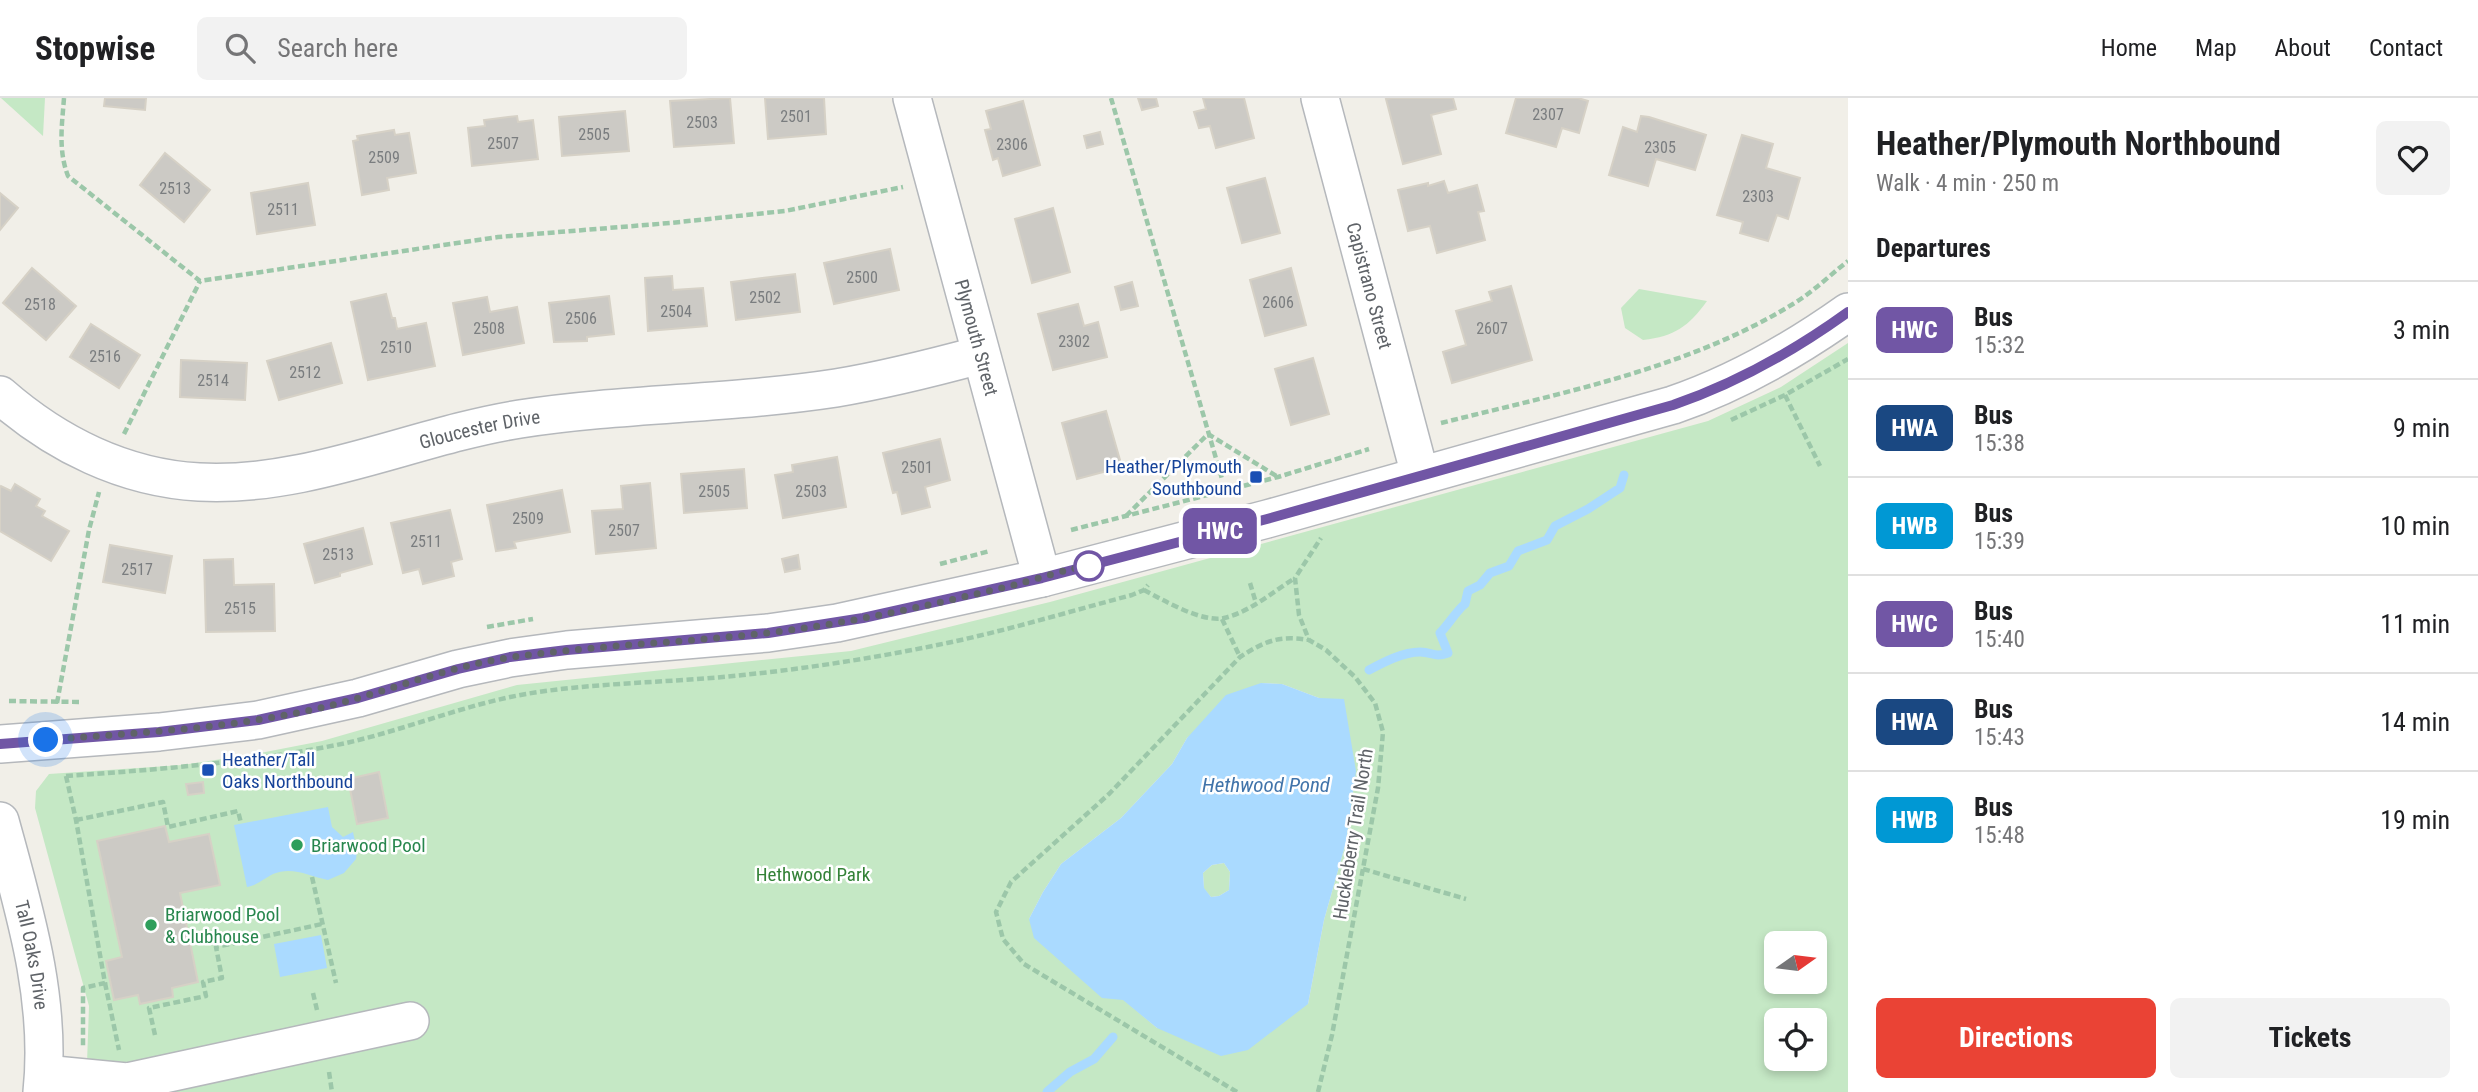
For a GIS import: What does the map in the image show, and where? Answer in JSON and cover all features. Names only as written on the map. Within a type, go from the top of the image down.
[{"type":"street","name":"Plymouth Street","points":[[912,98],[1042,578]]},
{"type":"street","name":"Capistrano Street","points":[[1320,98],[1420,475]]},
{"type":"street","points":[[0,744],[159,732],[258,720],[345,702],[458,669],[510,657],[809,627],[954,599],[1267,519],[1700,396],[1767,364],[1848,312]]},
{"type":"street","name":"Gloucester Drive","points":[[0,395],[63,442],[110,463],[163,477],[198,482],[240,482],[313,471],[451,432],[518,419],[835,388],[924,370],[980,355]]},
{"type":"street","name":"Tall Oaks Drive","points":[[0,821],[32,942],[41,1000],[43,1083]]},
{"type":"street","points":[[43,1083],[124,1076],[410,1021]]},
{"type":"path","points":[[64,98],[61,144],[68,176],[200,281],[498,237],[785,211],[912,185]]},
{"type":"path","points":[[1111,98],[1222,479]]},
{"type":"path","points":[[1441,423],[1604,383],[1707,349],[1795,303],[1848,261]]},
{"type":"path","points":[[122,440],[200,281]]},
{"type":"path","points":[[1785,395],[1820,466]]},
{"type":"path","points":[[1208,434],[1278,477]]},
{"type":"path","points":[[1125,516],[1208,434]]},
{"type":"path","points":[[1071,530],[1278,477],[1369,449]]},
{"type":"path","points":[[57,711],[89,530],[99,491]]},
{"type":"path","points":[[66,776],[178,769],[327,747],[398,730],[466,707],[527,694],[742,675],[867,658],[950,642],[1119,599],[1144,590],[1182,611],[1222,619],[1256,603],[1295,578],[1323,534]]},
{"type":"path","points":[[1237,1092],[1168,1053],[1024,964],[1003,939],[996,912],[1011,882],[1109,794],[1240,657],[1274,639],[1291,637],[1308,640],[1299,615],[1295,578]]},
{"type":"path","points":[[1250,583],[1256,603]]},
{"type":"path","points":[[1222,619],[1240,657]]},
{"type":"path","name":"Huckleberry Trail North","points":[[1308,640],[1326,650],[1355,677],[1375,703],[1382,733],[1378,788],[1332,1035],[1318,1092]]},
{"type":"path","points":[[9,701],[57,703]]},
{"type":"path","points":[[65,766],[104,983],[124,1076]]},
{"type":"path","points":[[76,820],[163,802],[168,827],[238,811],[242,824]]},
{"type":"path","points":[[1363,869],[1466,899]]},
{"type":"path","points":[[312,877],[336,983]]},
{"type":"path","points":[[155,1035],[149,1008],[206,996],[203,982],[222,978],[216,947],[322,924]]},
{"type":"path","points":[[83,1048],[83,988],[104,983]]},
{"type":"green space","points":[[1,98],[45,98],[43,136]]},
{"type":"green space","points":[[1639,289],[1707,301],[1680,329],[1664,336],[1643,340],[1625,328],[1621,308]]},
{"type":"green space","name":"Hethwood Park","points":[[1848,343],[1848,1092],[86,1092],[89,1006],[35,808],[36,791],[49,774],[182,765],[255,754],[322,741],[517,685],[851,651],[1050,602],[1708,421],[1781,387]],"holes":[[[1262,683],[1282,684],[1319,698],[1346,842],[1324,920],[1308,1004],[1157,1028],[1029,919],[1061,864],[1121,818],[1172,764],[1187,738]]]},
{"type":"green space","points":[[1224,863],[1230,872],[1229,890],[1211,897],[1204,889],[1203,873],[1212,865]]},
{"type":"water","name":"Hethwood Pond","points":[[1261,683],[1282,684],[1319,698],[1344,699],[1356,771],[1346,842],[1324,920],[1308,1004],[1248,1050],[1221,1056],[1157,1028],[1123,1000],[1102,998],[1034,938],[1029,919],[1061,864],[1121,818],[1172,764],[1187,738],[1226,695]],"holes":[[[1224,863],[1230,872],[1229,890],[1211,897],[1204,888],[1203,873],[1212,865]]]},
{"type":"water","name":"Briarwood Pool","points":[[328,807],[332,827],[343,837],[353,832],[356,859],[344,873],[328,880],[294,871],[280,872],[247,887],[234,825]]},
{"type":"water","points":[[321,935],[327,968],[280,977],[274,944]]},
{"type":"building","points":[[105,98],[146,98],[145,110],[104,106]]},
{"type":"building","points":[[730,98],[734,143],[674,147],[670,101]]},
{"type":"building","points":[[765,98],[824,98],[826,134],[768,139]]},
{"type":"building","points":[[1138,98],[1156,98],[1158,106],[1142,110]]},
{"type":"building","points":[[1203,98],[1244,98],[1254,138],[1216,148],[1210,126],[1199,128],[1194,112],[1206,109]]},
{"type":"building","points":[[1453,98],[1456,109],[1431,115],[1441,154],[1403,164],[1386,99]]},
{"type":"building","points":[[1516,98],[1578,98],[1588,101],[1579,133],[1562,128],[1556,147],[1506,133]]},
{"type":"building","points":[[1023,101],[1040,165],[1003,176],[998,158],[993,160],[985,130],[991,129],[986,111]]},
{"type":"building","points":[[625,111],[629,151],[562,156],[559,117]]},
{"type":"building","points":[[517,116],[518,122],[533,120],[538,159],[472,166],[468,128],[485,126],[484,120]]},
{"type":"building","points":[[1641,116],[1706,135],[1695,170],[1656,159],[1648,186],[1609,175],[1623,127],[1637,132]]},
{"type":"building","points":[[394,130],[395,135],[409,133],[416,173],[387,178],[389,190],[362,195],[353,141],[358,140],[357,136]]},
{"type":"building","points":[[1100,132],[1103,144],[1087,148],[1084,136]]},
{"type":"building","points":[[1742,135],[1773,144],[1766,168],[1800,178],[1788,219],[1777,215],[1768,241],[1740,233],[1743,222],[1717,215]]},
{"type":"building","points":[[165,153],[210,190],[184,222],[140,185]]},
{"type":"building","points":[[1265,178],[1280,233],[1242,243],[1227,188]]},
{"type":"building","points":[[1444,181],[1448,193],[1477,185],[1484,211],[1478,212],[1485,240],[1437,253],[1430,226],[1408,231],[1398,190]]},
{"type":"building","points":[[308,183],[315,225],[257,234],[251,193]]},
{"type":"building","points":[[0,193],[18,208],[0,230]]},
{"type":"building","points":[[1053,208],[1070,272],[1032,283],[1015,219]]},
{"type":"building","points":[[890,249],[899,290],[834,304],[824,263]]},
{"type":"building","points":[[32,268],[76,306],[46,340],[3,303]]},
{"type":"building","points":[[1291,268],[1306,325],[1265,336],[1250,280]]},
{"type":"building","points":[[795,274],[800,312],[736,320],[731,282]]},
{"type":"building","points":[[672,276],[673,290],[703,288],[707,326],[648,331],[645,278]]},
{"type":"building","points":[[1132,282],[1138,306],[1121,310],[1115,287]]},
{"type":"building","points":[[1511,286],[1532,360],[1452,383],[1443,352],[1466,345],[1456,311],[1492,301],[1489,292]]},
{"type":"building","points":[[386,294],[397,329],[426,323],[435,366],[368,380],[351,302]]},
{"type":"building","points":[[609,296],[614,334],[587,337],[587,341],[554,342],[549,303]]},
{"type":"building","points":[[487,297],[490,312],[517,307],[524,343],[463,355],[453,303]]},
{"type":"building","points":[[1078,304],[1084,326],[1098,322],[1107,357],[1053,370],[1038,314]]},
{"type":"building","points":[[91,324],[140,355],[119,388],[70,357]]},
{"type":"building","points":[[331,343],[342,383],[279,400],[267,361]]},
{"type":"building","points":[[1313,358],[1329,414],[1291,425],[1275,369]]},
{"type":"building","points":[[181,360],[247,363],[245,400],[180,397]]},
{"type":"building","points":[[1106,411],[1122,467],[1077,479],[1062,423]]},
{"type":"building","points":[[940,439],[950,480],[925,487],[930,507],[902,514],[897,492],[893,493],[883,453]]},
{"type":"building","points":[[837,457],[846,507],[783,518],[775,475],[793,472],[792,465]]},
{"type":"building","points":[[744,469],[747,508],[684,513],[681,474]]},
{"type":"building","points":[[650,483],[656,548],[596,554],[592,511],[623,509],[621,486]]},
{"type":"building","points":[[15,484],[40,499],[36,506],[45,511],[42,516],[69,531],[51,561],[0,531],[0,488],[1,486],[11,491]]},
{"type":"building","points":[[562,490],[570,532],[514,542],[516,548],[496,551],[487,505]]},
{"type":"building","points":[[450,510],[462,559],[451,562],[454,576],[423,584],[419,569],[403,573],[391,523]]},
{"type":"building","points":[[363,528],[372,564],[315,583],[304,544]]},
{"type":"building","points":[[110,545],[172,556],[165,593],[103,582]]},
{"type":"building","points":[[798,555],[800,569],[785,572],[782,559]]},
{"type":"building","points":[[233,559],[234,585],[274,584],[275,631],[206,632],[204,560]]},
{"type":"building","points":[[379,772],[388,818],[357,824],[348,779]]},
{"type":"building","points":[[203,782],[204,793],[188,795],[186,784]]},
{"type":"building","name":"Briarwood Pool & Clubhouse","points":[[165,826],[169,842],[209,834],[220,885],[180,893],[198,982],[172,988],[173,997],[140,1004],[138,995],[114,1000],[106,961],[122,957],[97,841]]},
{"type":"waterway","points":[[1369,670],[1407,654],[1448,653],[1440,633],[1465,604],[1468,591],[1480,585],[1490,573],[1509,566],[1518,551],[1547,540],[1555,526],[1620,488],[1624,475]]},
{"type":"waterway","points":[[1047,1092],[1070,1072],[1094,1059],[1113,1037]]},
{"type":"bus line","name":"HWC","points":[[0,744],[159,732],[258,720],[307,711],[510,657],[768,633],[837,623],[967,596],[1267,519],[1673,405],[1723,386],[1767,364],[1848,312]]},
{"type":"place","name":"Heather/Plymouth Southbound","points":[[1256,477]]},
{"type":"place","name":"Heather/Tall Oaks Northbound","points":[[208,770]]},
{"type":"place","name":"Briarwood Pool","points":[[297,845]]},
{"type":"place","name":"Briarwood Pool & Clubhouse","points":[[151,925]]},
{"type":"route","points":[[46,740],[159,732],[258,720],[307,711],[510,657],[768,633],[837,623],[967,596],[1089,566]]}]
